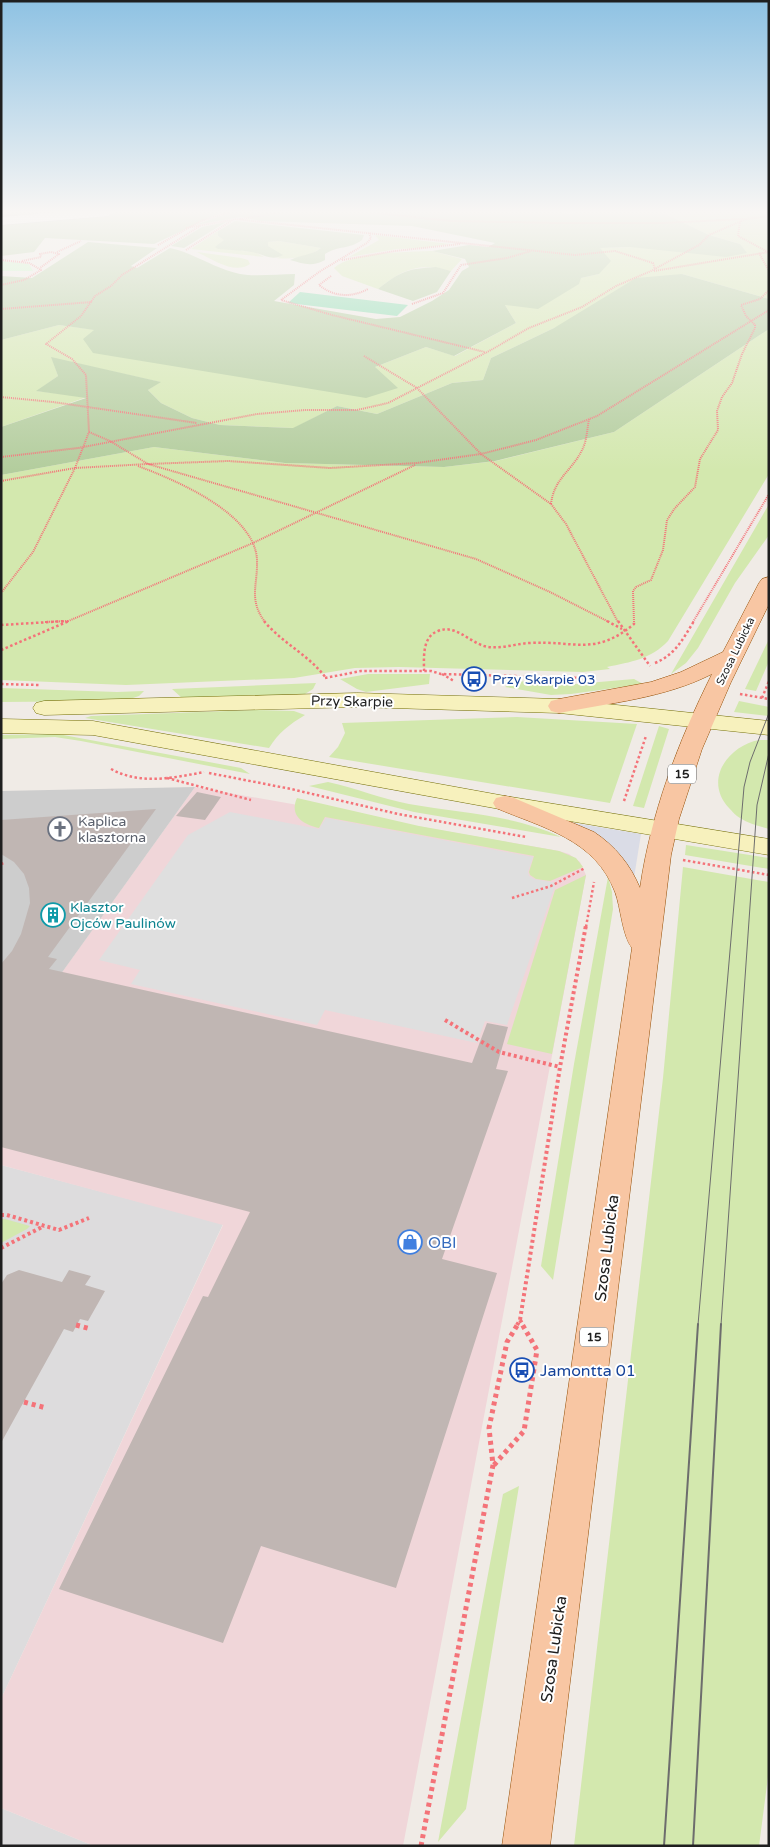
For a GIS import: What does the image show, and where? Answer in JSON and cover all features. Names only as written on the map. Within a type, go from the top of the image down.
[{"type":"main road","name":"Szosa Lubicka","points":[[703,720],[732,656],[769,583]]},
{"type":"main road","points":[[559,706],[654,688],[689,677],[732,656]]},
{"type":"main road","name":"15","points":[[664,829],[671,803],[703,720]]},
{"type":"main road","points":[[505,803],[581,836],[605,852],[621,875],[637,918],[644,956]]},
{"type":"main road","name":"Szosa Lubicka","points":[[526,1846],[644,956],[664,829]]},
{"type":"street","name":"Przy Skarpie","points":[[1,708],[103,708],[339,701],[559,706],[769,728]]},
{"type":"street","points":[[1,726],[93,728],[505,803],[769,847]]},
{"type":"path","points":[[1,594],[33,552],[75,468],[89,432],[86,407],[86,375],[72,359],[46,344],[81,316],[94,298]]},
{"type":"path","points":[[283,298],[281,300],[332,315],[486,352]]},
{"type":"path","points":[[412,304],[428,298]]},
{"type":"path","points":[[1,456],[50,452],[258,414],[305,410],[357,410],[388,403],[529,328],[582,307],[596,298]]},
{"type":"path","points":[[424,671],[425,642],[432,634],[442,629],[460,633],[482,645],[491,647],[530,643],[579,646],[604,644],[625,632],[634,624],[633,591],[636,587],[650,580],[663,550],[667,520],[674,508],[695,487],[700,459],[718,430],[717,411],[722,397],[732,383],[742,354],[755,328],[756,325],[751,321],[741,305],[761,298]]},
{"type":"path","points":[[1,310],[92,302]]},
{"type":"path","points":[[1,481],[75,468],[228,461],[330,468],[417,463],[481,454],[536,440],[589,419],[702,353],[769,310]]},
{"type":"path","points":[[364,356],[418,388],[481,454],[551,504],[566,524],[622,629],[650,666]]},
{"type":"path","points":[[1,397],[86,407],[200,424]]},
{"type":"path","points":[[551,504],[551,492],[559,479],[576,462],[584,448],[589,419]]},
{"type":"path","points":[[89,432],[110,441],[148,464],[476,559],[550,592],[622,629]]},
{"type":"path","points":[[1,650],[254,543],[417,463]]},
{"type":"path","points":[[136,465],[184,485],[212,502],[237,521],[254,543],[257,554],[254,598],[257,612],[264,622],[292,648],[320,667],[339,701]]},
{"type":"path","points":[[644,668],[667,658],[680,645],[769,494]]},
{"type":"path","points":[[1,625],[71,621]]},
{"type":"path","points":[[431,671],[441,674],[591,678]]},
{"type":"path","points":[[762,698],[769,682]]},
{"type":"path","points":[[740,694],[769,699]]},
{"type":"path","points":[[622,807],[646,733]]},
{"type":"path","points":[[110,770],[116,774],[133,778],[164,778],[204,772]]},
{"type":"path","points":[[194,770],[291,789],[398,814],[532,838]]},
{"type":"path","points":[[164,778],[251,800]]},
{"type":"path","points":[[680,860],[769,875]]},
{"type":"path","points":[[512,898],[551,886],[594,864]]},
{"type":"path","points":[[421,1846],[494,1465],[489,1428],[507,1342],[520,1320],[560,1067],[595,874]]},
{"type":"path","points":[[445,1020],[499,1052],[560,1067]]},
{"type":"path","points":[[1,1216],[7,1215],[59,1230],[89,1218]]},
{"type":"path","points":[[1,1248],[44,1226]]},
{"type":"path","points":[[494,1465],[524,1430],[537,1350],[520,1320]]},
{"type":"path","points":[[76,1325],[91,1329]]},
{"type":"path","points":[[24,1402],[46,1408]]},
{"type":"shaded area","points":[[195,787],[559,851],[569,854],[580,862],[586,875],[403,1846],[94,1846],[1,1808],[1,1699],[223,1225],[1,1165],[1,1057]]},
{"type":"shaded area","points":[[195,787],[63,971],[1,1057],[1,791]]},
{"type":"shaded area","points":[[230,812],[319,829],[326,818],[533,857],[528,872],[529,876],[534,879],[556,883],[507,1025],[485,1021],[477,1043],[325,1010],[317,1025],[131,984],[140,970],[99,960],[188,835]]},
{"type":"shaded area","points":[[555,820],[641,834],[633,884]]},
{"type":"shaded area","points":[[1,1165],[223,1224],[1,1699]]},
{"type":"shaded area","points":[[1,1808],[94,1846],[1,1846]]},
{"type":"green space","points":[[1,298],[278,298],[274,301],[376,319],[400,317],[436,298],[556,298],[538,309],[505,305],[516,323],[454,356],[426,347],[375,367],[398,388],[366,398],[93,353],[83,339],[94,330],[59,325],[1,340]]},
{"type":"green space","points":[[293,298],[351,298],[408,305],[397,316],[288,303]]},
{"type":"green space","points":[[405,298],[420,298],[413,301]]},
{"type":"green space","points":[[524,298],[625,298],[554,328],[491,358],[483,380],[452,383],[377,414],[337,406],[294,428],[220,425],[192,418],[161,403],[148,390],[160,382],[52,358],[58,376],[37,391],[87,397],[1,427],[1,340],[59,325],[375,367],[426,347],[455,356],[516,323],[505,305]]},
{"type":"green space","points":[[603,298],[769,299],[769,329],[614,432],[495,461],[444,467],[285,463],[154,447],[1,475],[1,427],[86,398],[36,391],[58,376],[51,357],[161,382],[148,390],[161,403],[192,418],[220,425],[293,428],[337,406],[377,414],[452,383],[483,380],[491,358],[554,328]]},
{"type":"green space","points":[[769,329],[769,474],[668,641],[648,656],[607,667],[610,669],[583,672],[399,667],[355,668],[294,678],[126,685],[1,680],[1,475],[154,447],[285,463],[444,467],[496,461],[614,432]]},
{"type":"green space","points":[[769,504],[769,535],[735,583],[698,648],[686,663],[671,674]]},
{"type":"green space","points":[[769,639],[769,661],[756,691],[745,689]]},
{"type":"green space","points":[[368,674],[430,674],[429,684],[366,692],[340,679]]},
{"type":"green space","points":[[634,679],[643,684],[571,694],[551,695],[505,687],[514,681],[576,684]]},
{"type":"green space","points":[[316,683],[313,689],[305,694],[182,698],[172,689]]},
{"type":"green space","points":[[1,688],[117,692],[144,691],[139,696],[124,701],[1,702]]},
{"type":"green space","points":[[739,701],[769,707],[769,716],[734,712]]},
{"type":"green space","points":[[257,710],[294,711],[305,715],[285,729],[269,748],[85,718],[91,716]]},
{"type":"green space","points":[[517,717],[637,724],[610,803],[329,757],[338,747],[345,733],[342,723]]},
{"type":"green space","points":[[659,726],[669,729],[644,808],[633,806]]},
{"type":"green space","points":[[58,734],[241,768],[250,774],[55,737],[1,739],[1,735]]},
{"type":"green space","points":[[769,740],[769,829],[750,823],[737,816],[722,797],[718,786],[719,776],[729,757],[748,743]]},
{"type":"green space","points":[[328,782],[409,804],[506,819],[561,837],[414,812],[309,786]]},
{"type":"green space","points":[[297,798],[419,826],[559,851],[576,858],[583,867],[550,881],[536,879],[529,872],[534,856],[325,817],[319,828],[303,821],[296,814],[295,804]]},
{"type":"green space","points":[[686,845],[769,858],[769,869],[685,855]]},
{"type":"green space","points":[[683,867],[769,882],[769,1769],[759,1846],[574,1846],[663,1078]]},
{"type":"green space","points":[[586,875],[552,1054],[507,1044],[555,890]]},
{"type":"green space","points":[[608,877],[612,892],[613,909],[553,1280],[541,1266],[574,1064]]},
{"type":"green space","points":[[1,1219],[5,1219],[30,1226],[1,1243]]},
{"type":"green space","points":[[519,1486],[466,1809],[438,1842],[503,1494]]},
{"type":"building","points":[[197,792],[221,797],[205,820],[176,816]]},
{"type":"building","points":[[156,809],[48,957],[57,959],[49,969],[472,1063],[487,1023],[508,1027],[496,1069],[508,1071],[442,1259],[497,1273],[396,1588],[261,1546],[223,1643],[59,1589],[203,1296],[208,1297],[250,1212],[1,1147],[1,964],[12,951],[21,934],[30,903],[29,888],[24,874],[14,862],[1,854],[1,820]]},
{"type":"building","points":[[19,1270],[62,1282],[69,1270],[91,1276],[85,1285],[105,1291],[88,1321],[80,1319],[73,1332],[64,1329],[1,1443],[1,1284],[7,1275]]},
{"type":"tram line","points":[[698,1325],[744,787],[750,762],[769,713]]},
{"type":"tram line","points":[[721,1325],[757,805],[769,753]]},
{"type":"tram line","points":[[664,1846],[698,1324]]},
{"type":"tram line","points":[[693,1846],[721,1324]]},
{"type":"place","name":"Przy Skarpie 03","points":[[474,679]]},
{"type":"place","name":"Kaplica klasztorna","points":[[60,829]]},
{"type":"place","name":"Klasztor Ojców Paulinów","points":[[53,915]]},
{"type":"place","name":"OBI","points":[[410,1242]]},
{"type":"place","name":"Jamontta 01","points":[[522,1370]]}]
